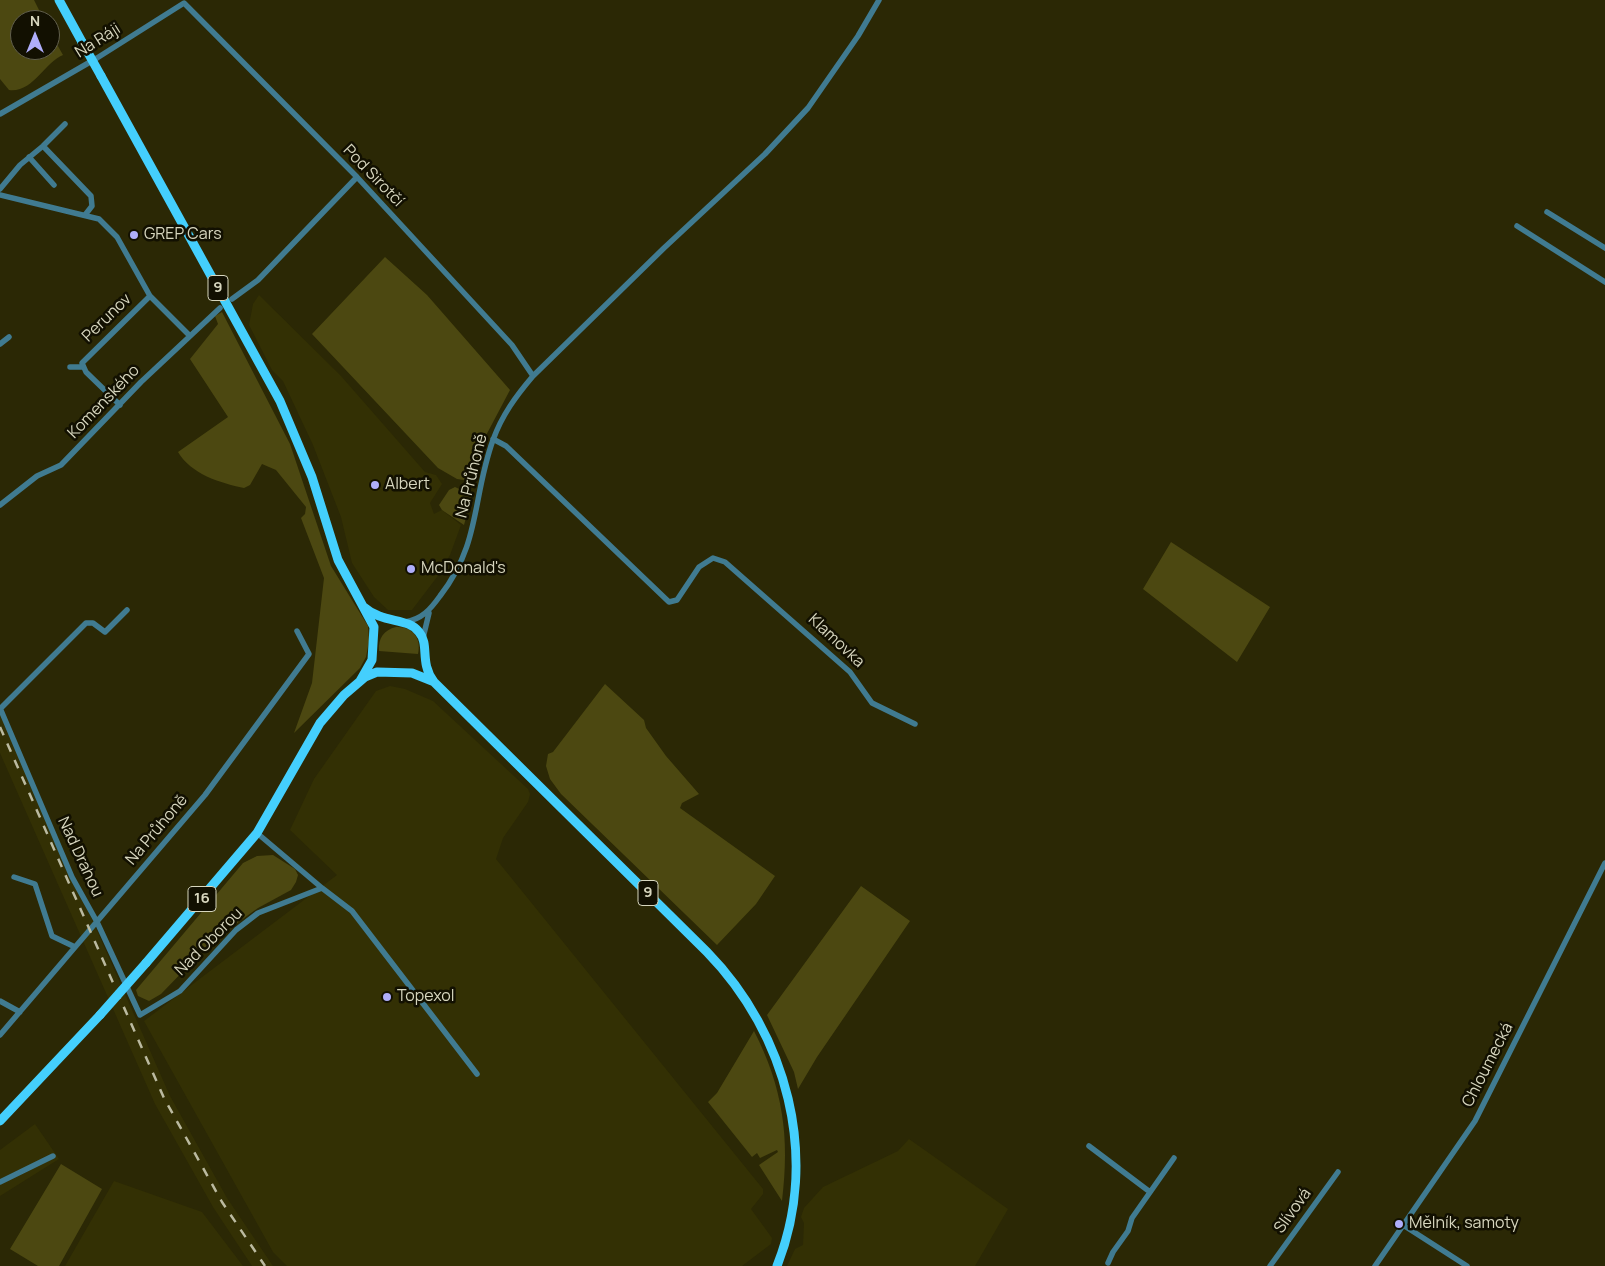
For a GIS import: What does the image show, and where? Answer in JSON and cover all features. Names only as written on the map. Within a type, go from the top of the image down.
[{"type":"main road","name":"9","points":[[59,0],[280,401],[312,477],[338,560],[374,627],[374,644],[379,663],[391,671],[419,674],[434,682],[713,958],[739,989],[759,1019],[774,1051],[785,1082],[796,1144],[795,1181],[791,1214],[777,1266]]},
{"type":"main road","name":"9","points":[[364,607],[376,616],[416,628],[423,639],[426,667],[434,682]]},
{"type":"main road","points":[[374,644],[383,627],[401,622]]},
{"type":"main road","name":"16","points":[[360,681],[370,665],[374,644]]},
{"type":"main road","points":[[405,672],[417,666],[424,653]]},
{"type":"main road","name":"16","points":[[0,1121],[100,1015],[257,833],[320,723],[335,704],[360,681],[377,672],[391,671]]},
{"type":"street","name":"Na Průhoně","points":[[401,622],[422,617],[431,609],[455,576],[464,557],[493,440],[508,408],[533,376],[664,248],[765,154],[808,108],[858,36],[879,0]]},
{"type":"street","name":"Na Ráji","points":[[0,114],[97,58],[184,3]]},
{"type":"street","name":"Pod Sirotčí","points":[[184,3],[357,178],[512,346],[533,376]]},
{"type":"street","points":[[0,189],[12,173],[65,124]]},
{"type":"street","points":[[43,146],[90,196],[92,206],[85,214]]},
{"type":"street","points":[[29,157],[54,185]]},
{"type":"street","points":[[232,299],[258,280],[357,178]]},
{"type":"street","name":"Perunov","points":[[0,195],[85,214],[99,219],[117,237],[150,296],[189,335]]},
{"type":"street","points":[[1547,212],[1605,248]]},
{"type":"street","points":[[1517,226],[1605,282]]},
{"type":"street","name":"Perunov","points":[[120,405],[83,366],[84,360],[150,296]]},
{"type":"street","name":"Komenského","points":[[0,505],[37,476],[61,465],[189,335],[220,308]]},
{"type":"street","points":[[0,344],[9,336]]},
{"type":"street","points":[[70,366],[83,366]]},
{"type":"street","name":"Klamovka","points":[[493,440],[506,446],[669,602],[677,600],[699,567],[713,558],[725,562],[854,675],[872,703],[915,724]]},
{"type":"street","name":"Na Průhoně","points":[[423,639],[425,624],[431,609]]},
{"type":"street","name":"Nad Drahou","points":[[127,610],[105,632],[93,623],[86,623],[0,708],[72,877],[97,922],[140,1015]]},
{"type":"street","name":"Na Průhoně","points":[[0,1035],[205,795],[309,654],[298,631]]},
{"type":"street","points":[[257,833],[352,911],[476,1074]]},
{"type":"street","name":"Chloumecká","points":[[1375,1266],[1475,1121],[1605,863]]},
{"type":"street","points":[[14,877],[35,884],[52,936],[75,947]]},
{"type":"street","name":"Nad Oborou","points":[[140,1015],[180,991],[236,930],[258,913],[322,888]]},
{"type":"street","points":[[0,1001],[20,1012]]},
{"type":"street","points":[[1089,1146],[1150,1192]]},
{"type":"street","points":[[0,1182],[53,1156]]},
{"type":"street","points":[[1108,1263],[1113,1252],[1128,1231],[1132,1218],[1174,1158]]},
{"type":"street","name":"Slívová","points":[[1270,1266],[1338,1172]]},
{"type":"street","points":[[1403,1224],[1467,1266]]},
{"type":"shaded area","points":[[0,0],[34,0],[39,10],[10,10],[10,60],[55,60],[32,82],[17,90],[9,90],[0,79]]},
{"type":"shaded area","points":[[385,257],[427,295],[510,390],[482,443],[472,481],[457,479],[438,468],[312,334]]},
{"type":"shaded area","points":[[259,295],[341,376],[425,472],[436,475],[442,484],[430,503],[434,514],[442,510],[461,525],[450,555],[437,577],[412,610],[388,610],[374,597],[352,563],[341,517],[313,445],[283,381],[272,370],[249,325],[253,304]]},
{"type":"shaded area","points":[[222,312],[290,444],[331,566],[368,626],[369,641],[366,657],[360,668],[294,733],[312,683],[324,578],[301,518],[305,514],[306,507],[276,470],[262,464],[250,485],[244,488],[216,480],[198,472],[178,452],[228,417],[190,359],[218,324],[215,316]]},
{"type":"shaded area","points":[[455,487],[472,495],[464,525],[442,510],[439,505],[449,490]]},
{"type":"shaded area","points":[[1171,542],[1270,607],[1237,662],[1143,589]]},
{"type":"shaded area","points":[[402,627],[414,634],[419,648],[418,654],[379,651],[383,635],[388,630]]},
{"type":"shaded area","points":[[605,684],[644,720],[646,728],[666,756],[699,794],[682,803],[680,808],[775,876],[756,904],[717,945],[561,794],[550,779],[546,766],[548,754],[553,752]]},
{"type":"shaded area","points":[[390,686],[405,689],[433,701],[528,789],[530,794],[528,802],[503,838],[496,859],[763,1189],[763,1194],[751,1209],[772,1238],[771,1244],[742,1266],[287,1266],[273,1252],[144,1021],[337,875],[290,830],[314,779],[376,691]]},
{"type":"shaded area","points":[[0,711],[170,1096],[227,1198],[273,1266],[252,1266],[213,1207],[155,1104],[0,753]]},
{"type":"shaded area","points":[[273,855],[295,869],[298,875],[291,890],[258,908],[233,926],[226,927],[161,994],[149,1001],[138,996],[136,990],[243,863],[257,856]]},
{"type":"shaded area","points":[[861,886],[910,921],[817,1057],[798,1089],[794,1072],[767,1015]]},
{"type":"shaded area","points":[[754,1031],[772,1073],[782,1113],[785,1155],[782,1201],[759,1165],[778,1152],[777,1150],[760,1158],[757,1153],[752,1157],[708,1102],[717,1093]]},
{"type":"shaded area","points":[[35,1124],[59,1159],[0,1196],[0,1150]]},
{"type":"shaded area","points":[[909,1139],[1008,1209],[975,1266],[787,1266],[795,1249],[803,1245],[804,1223],[801,1217],[804,1208],[823,1187],[898,1151]]},
{"type":"shaded area","points":[[61,1164],[102,1189],[59,1266],[38,1266],[10,1249]]},
{"type":"shaded area","points":[[114,1181],[202,1212],[243,1266],[65,1266]]},
{"type":"railway","points":[[0,727],[164,1098],[222,1202],[265,1266]]},
{"type":"place","name":"GREP Cars","points":[[134,235]]},
{"type":"place","name":"Albert","points":[[375,485]]},
{"type":"place","name":"McDonald's","points":[[411,569]]},
{"type":"place","name":"Topexol","points":[[387,997]]},
{"type":"place","name":"Mělník, samoty","points":[[1399,1224]]}]
